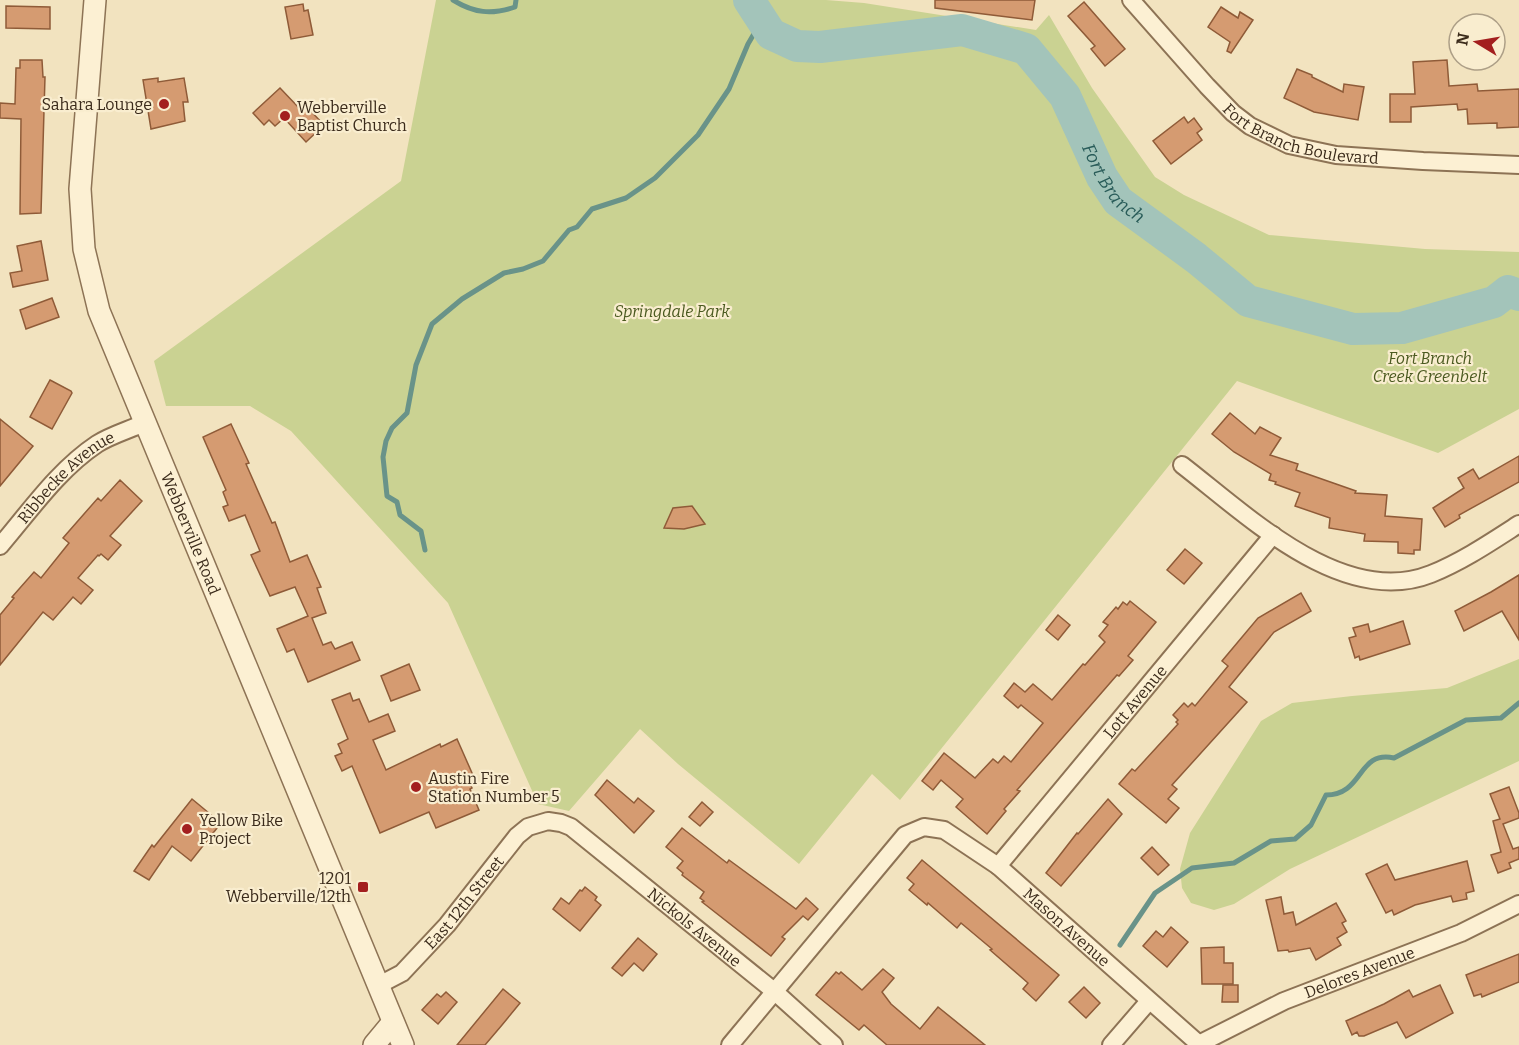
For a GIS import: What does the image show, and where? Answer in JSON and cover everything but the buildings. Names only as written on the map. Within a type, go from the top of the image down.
[{"type":"street","name":"Webberville Road","points":[[94,0],[81,156],[81,220],[90,280],[99,311],[403,1045]]},
{"type":"street","name":"Fort Branch Boulevard","points":[[1131,0],[1233,113],[1250,126],[1289,145],[1347,156],[1519,165]]},
{"type":"street","name":"Ribbecke Avenue","points":[[0,546],[51,486],[81,456],[99,443],[144,423]]},
{"type":"street","points":[[1182,465],[1273,535],[1316,563],[1360,579],[1397,582],[1430,574],[1472,554],[1519,524]]},
{"type":"street","name":"Lott Avenue","points":[[998,866],[1273,535]]},
{"type":"street","name":"East 12th Street","points":[[379,985],[402,973],[432,941],[517,836],[528,827],[548,821]]},
{"type":"street","name":"Nickols Avenue","points":[[548,821],[570,827],[774,992],[834,1045]]},
{"type":"street","name":"Mason Avenue","points":[[774,992],[905,835],[924,827],[944,830],[998,866],[1200,1045]]},
{"type":"street","name":"Delores Avenue","points":[[1200,1045],[1284,1001],[1461,933],[1519,904]]},
{"type":"street","points":[[730,1045],[774,992]]},
{"type":"street","points":[[1111,1045],[1149,1001]]},
{"type":"street","points":[[374,1045],[393,1022]]},
{"type":"green space","points":[[436,0],[826,0],[864,3],[1036,30],[1049,15],[1092,88],[1155,177],[1184,195],[1269,235],[1425,249],[1519,252],[1519,409],[1438,453],[1237,381],[900,800],[872,774],[799,864],[678,764],[640,729],[569,811],[538,804],[448,603],[291,431],[250,406],[166,406],[154,361],[401,181]]},
{"type":"green space","points":[[1519,659],[1519,761],[1290,869],[1234,904],[1214,910],[1191,903],[1182,888],[1180,869],[1190,833],[1261,721],[1292,703],[1447,688]]},
{"type":"waterway","points":[[453,0],[468,8],[490,12],[515,7],[516,0]]},
{"type":"waterway","name":"Fort Branch","points":[[749,0],[771,34],[797,46],[820,47],[962,30],[1026,49],[1065,96],[1102,177],[1118,201],[1196,258],[1248,301],[1353,329],[1402,328],[1494,302],[1508,291],[1519,295]]},
{"type":"waterway","points":[[425,550],[421,531],[400,515],[397,502],[387,496],[383,457],[386,441],[392,428],[407,413],[416,365],[432,324],[462,299],[504,273],[543,261],[569,230],[577,227],[592,209],[626,198],[655,178],[698,135],[729,89],[748,44],[762,20]]},
{"type":"waterway","points":[[1120,945],[1155,893],[1192,868],[1234,863],[1271,841],[1295,839],[1311,825],[1326,795],[1338,793],[1347,788],[1373,760],[1382,757],[1394,758],[1466,720],[1501,718],[1519,703]]},
{"type":"place","name":"Sahara Lounge","points":[[164,104]]},
{"type":"place","name":"Webberville Baptist Church","points":[[285,116]]},
{"type":"place","name":"Austin Fire Station Number 5","points":[[416,787]]},
{"type":"place","name":"Yellow Bike Project","points":[[187,829]]},
{"type":"place","name":"1201 Webberville/12th","points":[[363,887]]},
{"type":"park label","name":"Springdale Park","points":[[672,311]]},
{"type":"park label","name":"Fort Branch Creek Greenbelt","points":[[1430,367]]}]
